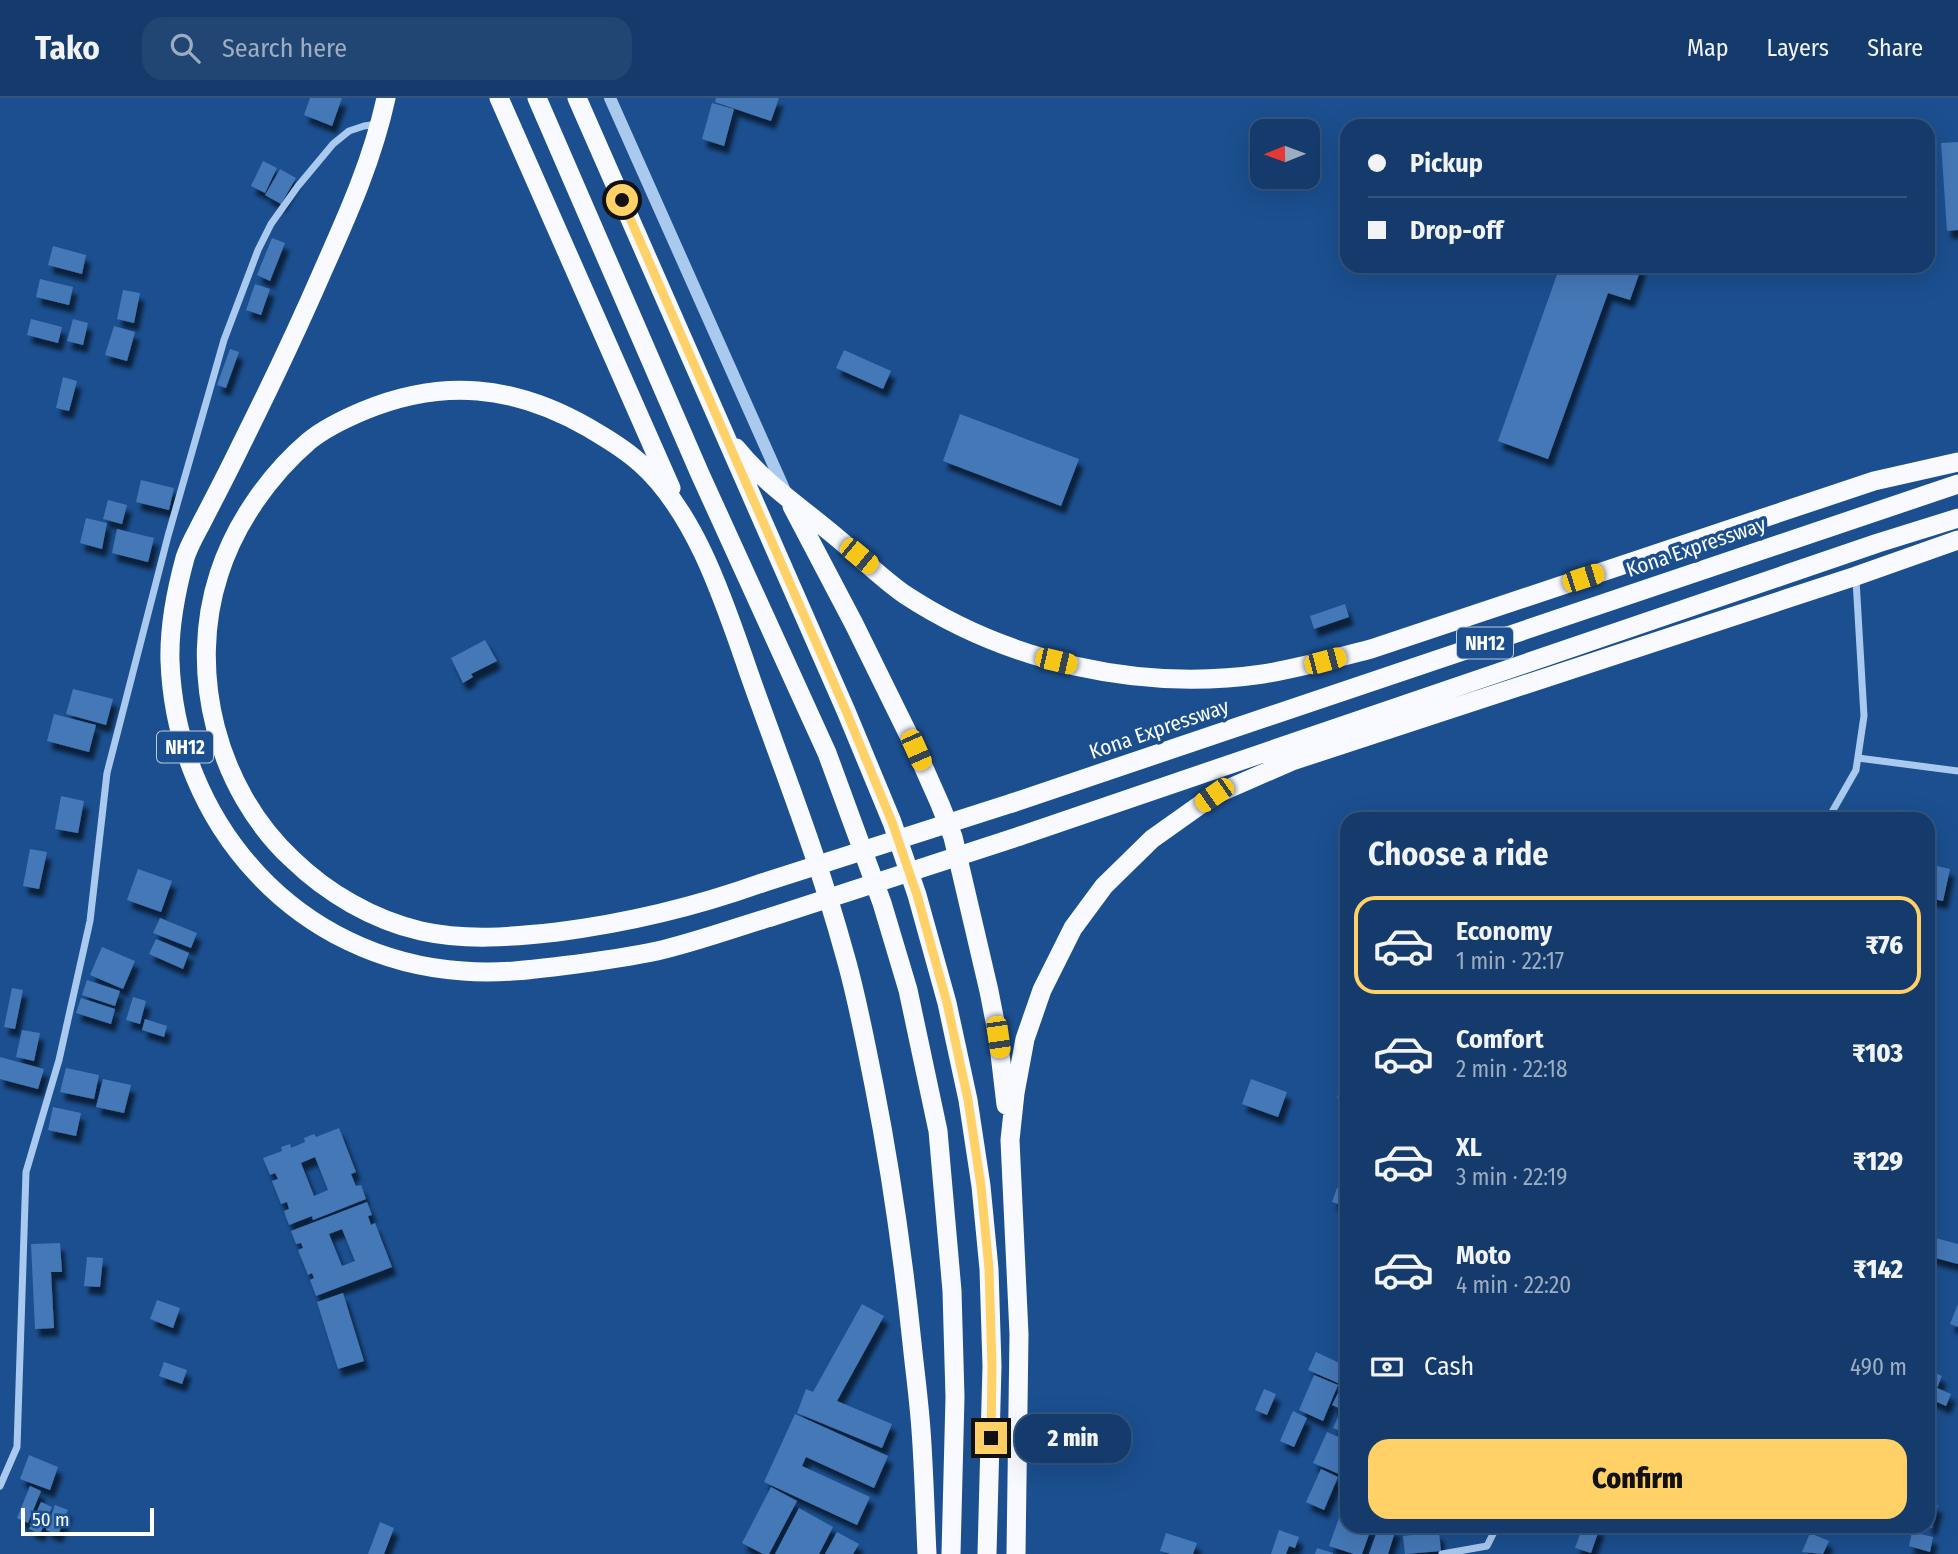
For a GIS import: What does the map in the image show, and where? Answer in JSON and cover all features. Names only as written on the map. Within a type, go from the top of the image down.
[{"type":"highway","name":"NH12","points":[[386,98],[372,155],[356,197],[295,334],[186,552],[174,607],[170,659],[173,695],[181,734],[195,779],[232,843],[257,875],[288,903],[345,939],[403,961],[431,968],[489,972],[617,959],[660,950],[1020,836],[1958,518]]},
{"type":"highway","points":[[499,98],[716,584],[801,817],[845,954],[889,1161],[905,1268],[921,1426],[926,1554]]},
{"type":"highway","points":[[537,98],[700,474],[827,753],[882,902],[908,990],[938,1131],[952,1291],[955,1397],[951,1554]]},
{"type":"highway","name":"NH12","points":[[576,98],[723,431],[741,454],[788,499],[902,592],[949,621],[986,638],[1056,661],[1137,676],[1186,679],[1223,678],[1294,668],[1371,649],[1874,481],[1958,462]]},
{"type":"highway","name":"Kona Expressway","points":[[685,517],[660,483],[637,460],[593,431],[543,405],[498,393],[465,389],[433,391],[403,397],[338,422],[310,440],[277,474],[250,509],[218,576],[211,607],[207,672],[211,708],[229,767],[243,797],[261,824],[282,850],[307,873],[342,898],[379,916],[415,929],[453,937],[494,938],[627,922],[672,912],[1012,803],[1958,484]]},
{"type":"highway","points":[[723,431],[892,822],[917,895],[947,1003],[968,1100],[981,1186],[989,1269],[992,1366],[987,1554]]},
{"type":"highway","points":[[788,499],[854,624],[940,804],[953,837],[989,991],[1010,1140],[1019,1334],[1016,1554]]},
{"type":"highway","points":[[1010,1140],[1025,1039],[1042,990],[1073,928],[1104,886],[1152,839],[1214,795],[1292,761],[1958,540]]},
{"type":"street","points":[[610,98],[788,499]]},
{"type":"street","points":[[0,1486],[17,1447],[26,1172],[62,1047],[90,921],[107,773],[168,536],[224,341],[262,241],[298,186],[333,144],[349,131],[363,125],[380,124]]},
{"type":"street","points":[[1832,812],[1856,770],[1864,716],[1856,576]]},
{"type":"street","points":[[1858,758],[1958,771]]},
{"type":"street","points":[[1442,1554],[1487,1546],[1494,1533]]},
{"type":"building","points":[[310,98],[342,98],[332,126],[304,115]]},
{"type":"building","points":[[716,98],[779,98],[771,121],[715,102]]},
{"type":"building","points":[[712,103],[734,109],[724,146],[702,139]]},
{"type":"building","points":[[1958,142],[1958,230],[1947,231],[1941,143]]},
{"type":"building","points":[[263,161],[277,168],[265,193],[251,186]]},
{"type":"building","points":[[280,169],[296,178],[281,204],[265,195]]},
{"type":"building","points":[[272,238],[285,243],[270,281],[257,275]]},
{"type":"building","points":[[53,246],[86,255],[82,274],[48,265]]},
{"type":"building","points":[[1558,273],[1640,273],[1630,300],[1608,293],[1548,459],[1498,441]]},
{"type":"building","points":[[40,279],[73,287],[69,305],[36,297]]},
{"type":"building","points":[[255,284],[270,289],[261,315],[246,310]]},
{"type":"building","points":[[123,290],[140,293],[134,323],[117,319]]},
{"type":"building","points":[[31,319],[62,327],[58,343],[27,335]]},
{"type":"building","points":[[73,319],[88,323],[83,345],[67,341]]},
{"type":"building","points":[[114,326],[135,332],[127,361],[105,355]]},
{"type":"building","points":[[230,349],[239,352],[226,388],[217,385]]},
{"type":"building","points":[[844,350],[891,371],[883,389],[836,368]]},
{"type":"building","points":[[63,377],[77,381],[69,411],[56,408]]},
{"type":"building","points":[[960,414],[1079,459],[1061,506],[943,461]]},
{"type":"building","points":[[141,480],[174,488],[169,510],[136,502]]},
{"type":"building","points":[[108,500],[127,505],[122,524],[103,519]]},
{"type":"building","points":[[86,518],[107,523],[102,549],[80,543]]},
{"type":"building","points":[[117,529],[154,538],[148,562],[112,553]]},
{"type":"building","points":[[1345,604],[1349,617],[1314,629],[1310,616]]},
{"type":"building","points":[[485,640],[497,661],[471,674],[473,677],[463,683],[451,658]]},
{"type":"building","points":[[73,689],[113,699],[106,725],[66,714]]},
{"type":"building","points":[[54,714],[96,725],[89,752],[47,741]]},
{"type":"building","points":[[61,796],[84,801],[78,833],[55,829]]},
{"type":"building","points":[[30,849],[47,852],[39,889],[23,886]]},
{"type":"building","points":[[1935,866],[1950,869],[1943,901],[1935,899]]},
{"type":"building","points":[[138,869],[172,881],[161,912],[127,900]]},
{"type":"building","points":[[160,918],[197,933],[191,948],[153,933]]},
{"type":"building","points":[[156,939],[189,953],[183,969],[149,954]]},
{"type":"building","points":[[102,947],[135,961],[123,989],[90,975]]},
{"type":"building","points":[[87,980],[120,991],[115,1006],[82,995]]},
{"type":"building","points":[[12,988],[23,990],[15,1029],[4,1027]]},
{"type":"building","points":[[133,997],[146,1001],[140,1024],[126,1020]]},
{"type":"building","points":[[81,998],[115,1009],[111,1024],[76,1013]]},
{"type":"building","points":[[145,1019],[167,1026],[164,1037],[142,1030]]},
{"type":"building","points":[[22,1030],[40,1033],[34,1061],[16,1057]]},
{"type":"building","points":[[0,1057],[44,1069],[38,1089],[0,1079]]},
{"type":"building","points":[[66,1068],[99,1075],[94,1099],[60,1092]]},
{"type":"building","points":[[103,1079],[131,1085],[124,1113],[96,1107]]},
{"type":"building","points":[[1251,1079],[1287,1092],[1278,1117],[1242,1104]]},
{"type":"building","points":[[53,1107],[81,1113],[76,1136],[48,1130]]},
{"type":"building","points":[[339,1128],[356,1172],[351,1174],[356,1186],[361,1185],[366,1199],[313,1220],[312,1216],[289,1225],[284,1211],[289,1209],[287,1202],[281,1204],[272,1181],[278,1179],[275,1173],[270,1175],[263,1158],[282,1151],[281,1147],[290,1144],[291,1148],[305,1142],[304,1138],[314,1134],[316,1137]],"holes":[[[315,1157],[328,1190],[314,1196],[301,1163]]]},
{"type":"building","points":[[1337,1188],[1340,1189],[1340,1204],[1332,1202]]},
{"type":"building","points":[[367,1202],[372,1215],[368,1216],[371,1225],[375,1223],[392,1267],[316,1296],[310,1280],[314,1278],[312,1273],[308,1275],[298,1250],[303,1248],[301,1243],[296,1244],[291,1231]],"holes":[[[342,1229],[355,1261],[342,1266],[329,1234]]]},
{"type":"building","points":[[1935,1238],[1958,1244],[1958,1264],[1935,1258]]},
{"type":"building","points":[[60,1243],[62,1272],[51,1272],[54,1328],[35,1329],[31,1244]]},
{"type":"building","points":[[87,1257],[103,1258],[100,1287],[84,1286]]},
{"type":"building","points":[[343,1293],[364,1361],[338,1369],[317,1302]]},
{"type":"building","points":[[157,1300],[180,1308],[173,1328],[150,1319]]},
{"type":"building","points":[[862,1304],[884,1316],[837,1401],[892,1424],[882,1448],[797,1413],[806,1389],[813,1392]]},
{"type":"building","points":[[1958,1304],[1958,1327],[1950,1324]]},
{"type":"building","points":[[1316,1352],[1340,1363],[1340,1379],[1338,1383],[1308,1370]]},
{"type":"building","points":[[164,1362],[187,1370],[182,1384],[159,1376]]},
{"type":"building","points":[[1935,1373],[1942,1376],[1937,1388],[1951,1394],[1946,1406],[1935,1401]]},
{"type":"building","points":[[1314,1375],[1338,1385],[1323,1421],[1299,1410]]},
{"type":"building","points":[[1264,1389],[1276,1394],[1267,1415],[1255,1410]]},
{"type":"building","points":[[1338,1393],[1340,1394],[1340,1408],[1332,1405]]},
{"type":"building","points":[[1293,1411],[1307,1418],[1294,1447],[1280,1441]]},
{"type":"building","points":[[1340,1413],[1340,1431],[1333,1428]]},
{"type":"building","points":[[795,1414],[888,1456],[874,1488],[806,1457],[802,1466],[870,1497],[857,1525],[764,1482]]},
{"type":"building","points":[[1327,1432],[1340,1438],[1339,1474],[1313,1463]]},
{"type":"building","points":[[29,1455],[58,1467],[50,1490],[20,1479]]},
{"type":"building","points":[[1321,1469],[1338,1477],[1324,1510],[1306,1502]]},
{"type":"building","points":[[30,1486],[41,1491],[28,1523],[17,1518]]},
{"type":"building","points":[[771,1487],[797,1501],[769,1554],[763,1554],[742,1543]]},
{"type":"building","points":[[41,1502],[52,1507],[40,1534],[29,1529]]},
{"type":"building","points":[[55,1505],[68,1510],[58,1535],[46,1530]]},
{"type":"building","points":[[799,1508],[833,1527],[819,1554],[775,1554]]},
{"type":"building","points":[[1340,1515],[1340,1533],[1370,1533],[1362,1554],[1329,1546]]},
{"type":"building","points":[[380,1522],[394,1528],[384,1554],[368,1554]]},
{"type":"building","points":[[1279,1530],[1299,1537],[1295,1548],[1289,1546],[1286,1554],[1271,1554]]},
{"type":"building","points":[[837,1532],[859,1544],[853,1554],[825,1554]]},
{"type":"building","points":[[1166,1533],[1197,1543],[1193,1554],[1160,1551]]},
{"type":"building","points":[[1376,1533],[1395,1533],[1388,1554],[1369,1554]]},
{"type":"building","points":[[1439,1533],[1441,1551],[1405,1554],[1403,1536]]},
{"type":"building","points":[[1580,1533],[1598,1533],[1591,1553],[1575,1548]]},
{"type":"building","points":[[1810,1533],[1829,1541],[1823,1554],[1802,1552]]},
{"type":"building","points":[[1912,1533],[1933,1537],[1930,1552],[1909,1546]]},
{"type":"building","points":[[1317,1548],[1333,1553],[1333,1554],[1315,1554]]},
{"type":"route","points":[[622,200],[846,711],[892,822],[917,895],[947,1003],[968,1100],[981,1186],[989,1269],[991,1438]]}]
